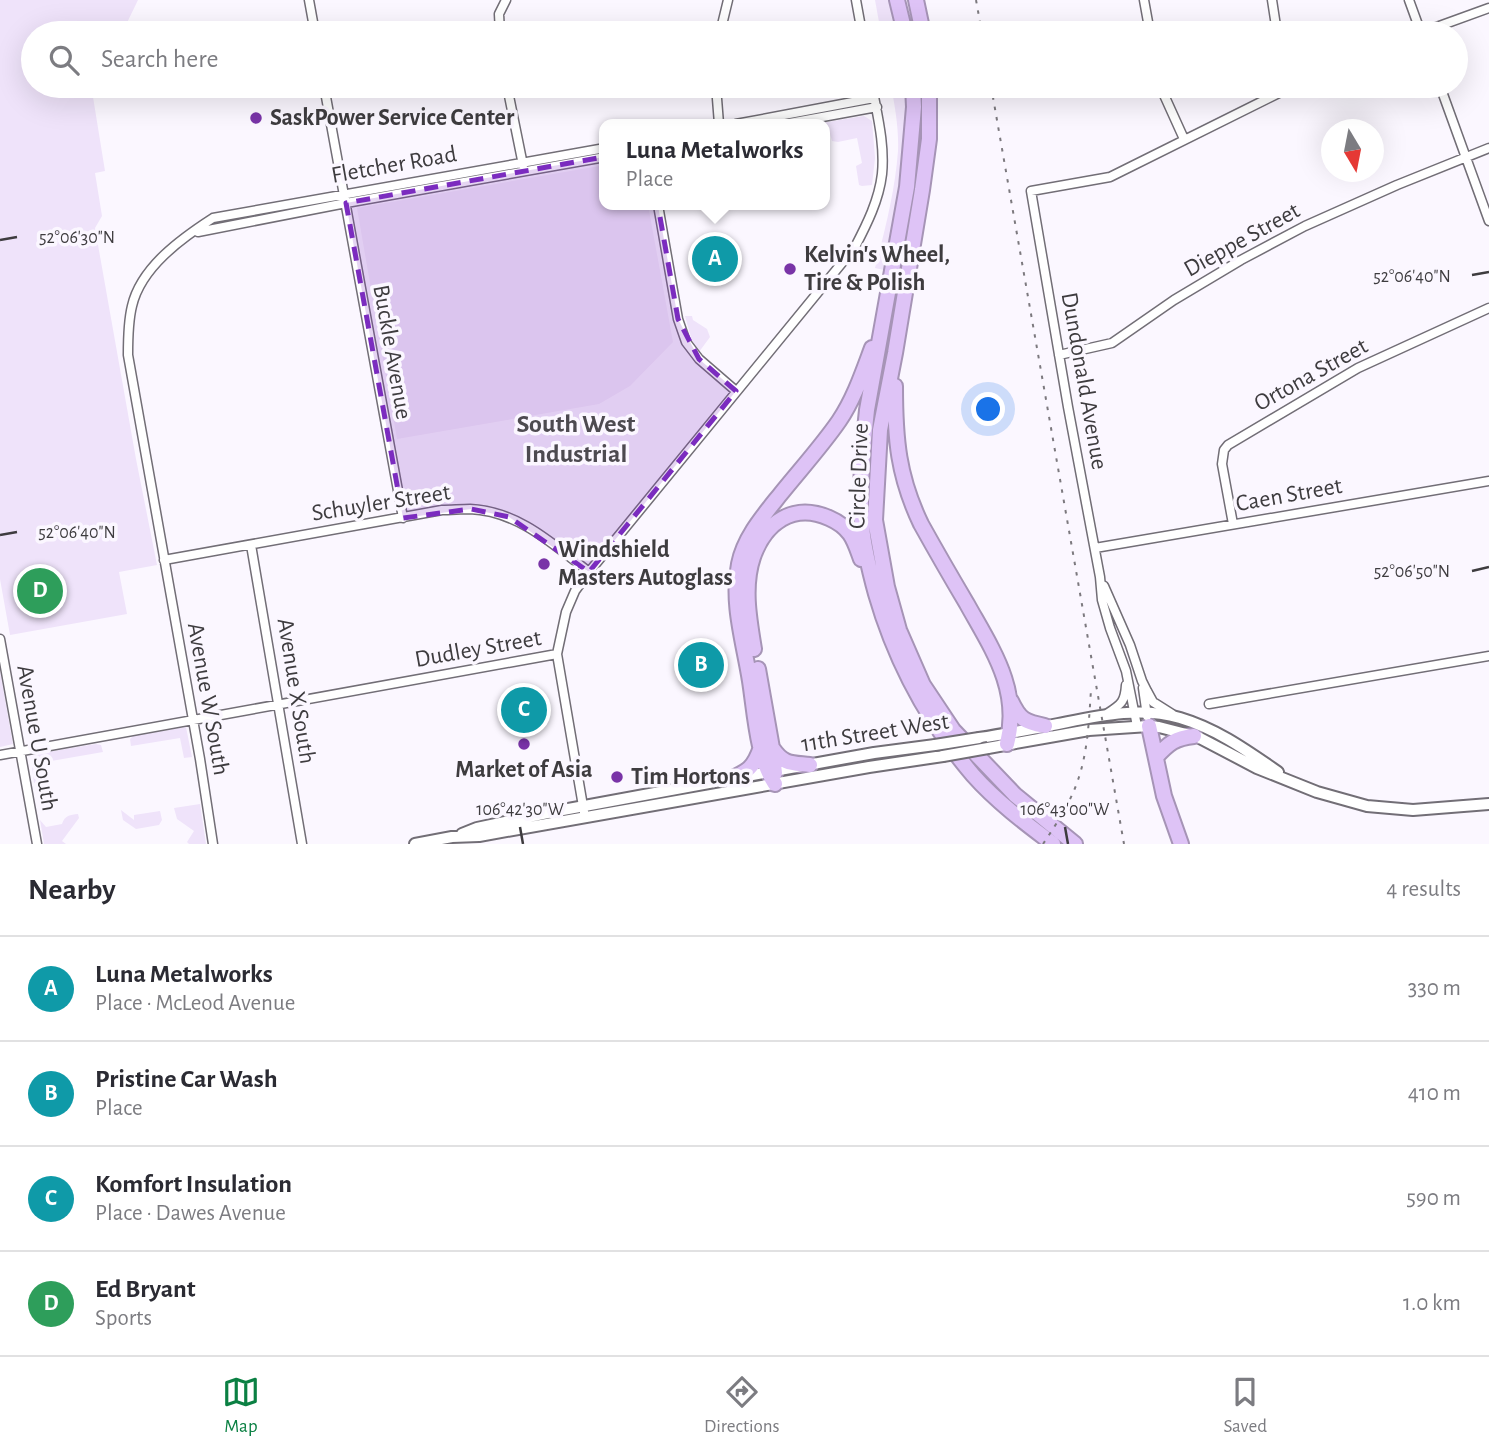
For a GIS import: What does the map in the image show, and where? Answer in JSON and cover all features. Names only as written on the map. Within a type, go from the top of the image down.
[{"type":"highway","points":[[897,0],[902,21]]},
{"type":"highway","points":[[916,0],[920,21]]},
{"type":"highway","name":"Circle Drive","points":[[914,98],[907,187],[867,410],[861,493],[862,529],[869,569],[894,648],[933,722],[973,775],[994,796],[1054,844]]},
{"type":"highway","name":"Circle Drive","points":[[929,98],[929,139],[895,354],[880,430],[875,520],[887,587],[899,630],[923,685],[953,730],[1015,794],[1075,844]]},
{"type":"highway","points":[[772,776],[740,624],[737,586],[739,564],[757,524],[840,419],[859,383],[886,310]]},
{"type":"highway","points":[[895,354],[895,427],[898,458],[911,504],[998,659],[1017,714],[1028,723],[1045,726]]},
{"type":"highway","points":[[810,765],[785,762],[766,748],[747,592],[750,566],[760,541],[776,522],[794,513],[815,513],[838,522],[854,542],[881,609]]},
{"type":"highway","points":[[1009,738],[1010,700]]},
{"type":"highway","points":[[1142,719],[1181,844]]},
{"type":"highway","points":[[1156,757],[1179,737],[1194,736]]},
{"type":"highway","points":[[729,780],[750,768],[766,748]]},
{"type":"main road","name":"11th Street West","points":[[415,844],[452,837],[479,836],[729,780],[943,756],[988,748],[1045,726],[1106,715],[1142,719],[1159,727],[1194,736],[1257,768],[1317,792],[1367,806],[1432,809],[1489,804]]},
{"type":"main road","name":"11th Street West","points":[[584,811],[772,776],[810,765],[874,753],[979,738],[1009,738],[1089,730],[1142,719],[1178,717],[1239,744],[1291,781]]},
{"type":"street","points":[[309,0],[313,21]]},
{"type":"street","points":[[499,21],[499,14],[506,0]]},
{"type":"street","points":[[723,21],[728,0]]},
{"type":"street","points":[[856,0],[860,21]]},
{"type":"street","points":[[1144,0],[1148,21]]},
{"type":"street","points":[[1272,0],[1275,21]]},
{"type":"street","points":[[1409,0],[1417,21]]},
{"type":"street","points":[[1454,21],[1489,8]]},
{"type":"street","name":"Buckle Avenue","points":[[326,98],[403,517]]},
{"type":"street","points":[[509,98],[525,172]]},
{"type":"street","points":[[717,98],[719,119]]},
{"type":"street","name":"Dudley Street","points":[[0,755],[557,654],[566,611],[575,591],[855,247],[879,192],[882,175],[882,148],[874,98]]},
{"type":"street","points":[[1165,98],[1184,139],[1268,98]]},
{"type":"street","points":[[1444,98],[1489,221]]},
{"type":"street","points":[[768,119],[875,102]]},
{"type":"street","points":[[805,119],[875,102]]},
{"type":"street","name":"Dundonald Avenue","points":[[1142,719],[1102,600],[1031,191],[1110,177],[1184,139]]},
{"type":"street","name":"Dieppe Street","points":[[1059,355],[1112,343],[1174,300],[1305,226],[1396,185],[1489,148]]},
{"type":"street","name":"Fletcher Road","points":[[164,560],[128,355],[132,303],[144,279],[158,260],[195,232],[345,198],[599,149]]},
{"type":"street","name":"Fletcher Road","points":[[345,198],[525,172],[599,158]]},
{"type":"street","points":[[659,210],[678,319],[687,342],[699,359],[736,391]]},
{"type":"street","name":"Ortona Street","points":[[1233,524],[1222,464],[1223,450],[1228,445],[1358,368],[1489,308]]},
{"type":"street","name":"Caen Street","points":[[1095,548],[1489,481]]},
{"type":"street","name":"Schuyler Street","points":[[164,560],[442,510],[471,509],[509,517],[539,533],[589,572]]},
{"type":"street","name":"Avenue X South","points":[[251,545],[302,844]]},
{"type":"street","name":"Avenue W South","points":[[164,560],[213,844]]},
{"type":"street","name":"Dundonald Avenue","points":[[1100,577],[1153,702],[1178,717]]},
{"type":"street","name":"Avenue U South","points":[[0,639],[37,844]]},
{"type":"street","points":[[557,654],[584,811]]},
{"type":"street","points":[[1209,704],[1489,656]]},
{"type":"street","points":[[1106,715],[1124,700],[1126,671]]},
{"type":"street","name":"Dundonald Avenue","points":[[1142,681],[1142,719]]},
{"type":"highlighted area","points":[[648,149],[678,319],[699,359],[736,391],[589,572],[509,517],[471,509],[403,518],[346,203]]},
{"type":"shaded area","points":[[0,0],[138,0],[128,21],[21,21],[21,98],[93,98],[105,171],[95,173],[102,216],[95,228],[157,565],[119,572],[127,614],[10,635],[0,579]]},
{"type":"shaded area","points":[[875,0],[890,0],[895,21],[879,21]]},
{"type":"shaded area","points":[[893,98],[905,98],[899,178],[884,270],[875,268],[897,166]]},
{"type":"shaded area","points":[[864,116],[872,121],[875,158],[872,185],[859,185],[856,166],[862,163],[857,138],[832,141],[830,122]]},
{"type":"shaded area","points":[[599,166],[599,210],[649,210],[673,342],[630,386],[599,404],[397,439],[357,208]]},
{"type":"shaded area","points":[[685,316],[692,316],[693,320],[707,329],[710,337],[699,352],[692,341]]},
{"type":"shaded area","points":[[0,671],[13,744],[0,747]]},
{"type":"shaded area","points":[[186,727],[192,757],[184,758],[180,738],[131,746],[130,739],[133,736]]},
{"type":"shaded area","points":[[101,745],[103,752],[34,764],[37,783],[34,783],[31,759],[35,754]]},
{"type":"shaded area","points":[[200,804],[206,844],[189,844],[187,842],[194,831],[177,819],[174,808]]},
{"type":"shaded area","points":[[121,810],[134,820],[134,815],[160,811],[162,820],[159,825],[136,829],[123,820]]},
{"type":"shaded area","points":[[78,814],[79,818],[62,841],[66,844],[44,844],[40,820],[46,827],[62,824],[66,817]]},
{"type":"railway","points":[[976,0],[980,21]]},
{"type":"railway","points":[[993,98],[1124,844]]},
{"type":"railway","points":[[1043,844],[1068,804],[1079,777],[1086,745],[1091,690]]},
{"type":"place","name":"SaskPower Service Center","points":[[256,118]]},
{"type":"place","name":"Luna Metalworks","points":[[715,259]]},
{"type":"place","name":"Kelvin's Wheel, Tire & Polish","points":[[790,269]]},
{"type":"place","name":"Windshield Masters Autoglass","points":[[544,564]]},
{"type":"place","name":"Ed Bryant","points":[[40,591]]},
{"type":"place","name":"Pristine Car Wash","points":[[701,665]]},
{"type":"place","name":"Komfort Insulation","points":[[524,710]]},
{"type":"place","name":"Market of Asia","points":[[524,744]]},
{"type":"place","name":"Tim Hortons","points":[[617,777]]},
{"type":"district","name":"South West Industrial","points":[[576,439]]}]
